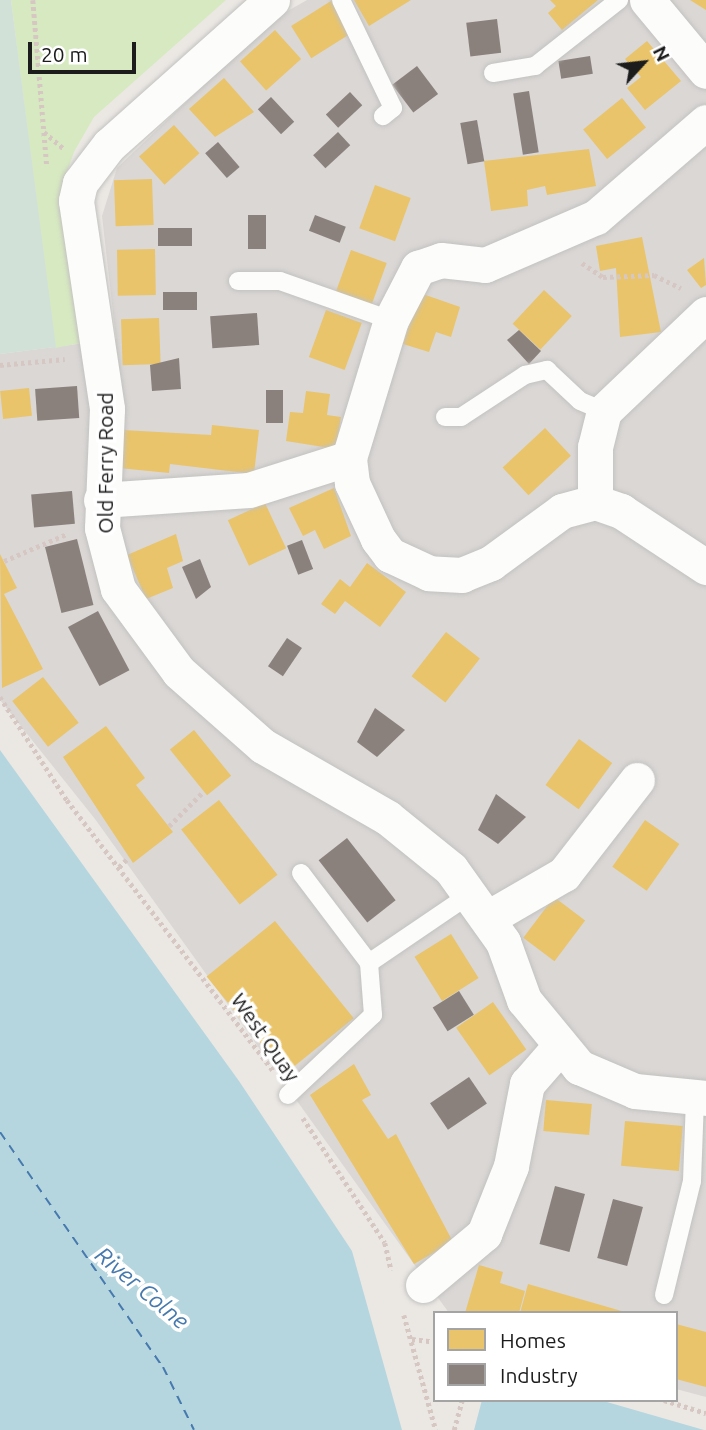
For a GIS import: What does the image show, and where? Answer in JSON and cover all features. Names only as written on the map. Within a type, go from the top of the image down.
[{"type":"street","name":"Old Ferry Road","points":[[272,0],[109,145],[80,183],[76,201],[107,409],[102,514],[118,589],[179,672],[263,746],[299,762],[431,849],[480,905],[524,1000],[579,1067],[635,1091],[700,1098]]},
{"type":"street","points":[[647,0],[706,71]]},
{"type":"street","points":[[706,122],[596,217],[485,265],[441,260],[418,268],[391,320],[349,458],[352,483],[378,539],[390,555],[429,573],[472,571],[562,511],[595,502],[621,511],[706,567]]},
{"type":"street","points":[[595,502],[595,447],[604,411],[706,314]]},
{"type":"street","points":[[102,514],[249,490],[349,458]]},
{"type":"street","points":[[480,905],[564,874],[637,780]]},
{"type":"street","points":[[406,1292],[484,1234],[511,1166],[527,1084],[560,1046]]},
{"type":"lane","points":[[341,0],[393,108],[383,116]]},
{"type":"lane","points":[[494,73],[535,66],[620,0]]},
{"type":"lane","points":[[238,281],[280,281],[391,320]]},
{"type":"lane","points":[[445,417],[461,417],[525,375],[547,370],[580,401],[604,411]]},
{"type":"lane","points":[[288,1095],[373,1015],[369,963],[301,873]]},
{"type":"lane","points":[[369,963],[480,905]]},
{"type":"lane","points":[[664,1295],[692,1181],[700,1098]]},
{"type":"path","points":[[33,0],[44,131]]},
{"type":"path","points":[[617,277],[654,275]]},
{"type":"path","points":[[0,365],[67,359]]},
{"type":"path","points":[[4,561],[102,514]]},
{"type":"path","name":"West Quay","points":[[0,697],[119,867],[288,1095],[385,1243],[406,1292],[412,1339],[436,1430]]},
{"type":"path","points":[[169,826],[204,791]]},
{"type":"path","points":[[119,867],[129,857]]},
{"type":"path","points":[[412,1339],[433,1342]]},
{"type":"path","points":[[454,1430],[461,1402]]},
{"type":"path","points":[[670,1402],[706,1413]]},
{"type":"shaded area","points":[[0,0],[11,0],[56,347],[0,354]]},
{"type":"shaded area","points":[[307,0],[706,0],[706,1397],[678,1390],[678,1311],[448,1311],[95,819],[0,700],[0,354],[116,339],[102,216],[117,168],[272,20]]},
{"type":"green space","points":[[11,0],[226,0],[94,117],[74,152],[62,186],[81,343],[55,348]]},
{"type":"water","name":"River Colne","points":[[0,750],[239,1081],[352,1251],[402,1430],[0,1430]]},
{"type":"water","points":[[481,1402],[607,1402],[704,1430],[474,1430]]},
{"type":"building: Homes","points":[[354,0],[411,0],[369,26]]},
{"type":"building: Homes","points":[[550,0],[598,0],[562,30],[548,13],[556,6]]},
{"type":"building: Homes","points":[[690,0],[706,0],[706,10]]},
{"type":"building: Homes","points":[[331,1],[351,33],[311,58],[291,26]]},
{"type":"building: Homes","points":[[275,30],[301,59],[266,90],[240,61]]},
{"type":"building: Homes","points":[[647,41],[681,81],[645,110],[627,88],[641,77],[625,59]]},
{"type":"building: Homes","points":[[224,78],[254,112],[215,137],[189,109]]},
{"type":"building: Homes","points":[[622,98],[646,128],[607,159],[583,129]]},
{"type":"building: Homes","points":[[174,125],[199,153],[164,185],[139,156]]},
{"type":"building: Homes","points":[[589,149],[596,186],[547,195],[545,186],[527,190],[528,206],[491,211],[484,161]]},
{"type":"building: Homes","points":[[152,179],[154,225],[116,226],[114,180]]},
{"type":"building: Homes","points":[[375,185],[411,198],[395,241],[359,228]]},
{"type":"building: Homes","points":[[642,237],[661,332],[620,337],[616,268],[600,271],[596,246]]},
{"type":"building: Homes","points":[[155,249],[156,295],[118,296],[117,250]]},
{"type":"building: Homes","points":[[351,250],[387,263],[371,307],[335,294]]},
{"type":"building: Homes","points":[[704,258],[706,285],[701,288],[687,270]]},
{"type":"building: Homes","points":[[544,290],[572,316],[540,350],[513,324]]},
{"type":"building: Homes","points":[[420,293],[460,307],[451,337],[436,332],[429,352],[403,344]]},
{"type":"building: Homes","points":[[326,310],[362,323],[345,370],[309,357]]},
{"type":"building: Homes","points":[[159,318],[161,364],[123,365],[121,319]]},
{"type":"building: Homes","points":[[29,388],[32,416],[3,419],[0,391]]},
{"type":"building: Homes","points":[[306,391],[330,394],[327,415],[341,417],[336,449],[286,441],[290,412],[303,413]]},
{"type":"building: Homes","points":[[212,425],[259,430],[254,474],[170,464],[169,473],[119,468],[123,430],[211,435]]},
{"type":"building: Homes","points":[[545,428],[571,456],[528,495],[503,468]]},
{"type":"building: Homes","points":[[334,488],[351,536],[324,549],[315,530],[303,536],[289,508]]},
{"type":"building: Homes","points":[[265,503],[286,548],[249,566],[228,520]]},
{"type":"building: Homes","points":[[176,534],[183,561],[167,568],[173,588],[146,599],[127,555]]},
{"type":"building: Homes","points":[[0,554],[17,588],[4,594],[43,669],[2,688]]},
{"type":"building: Homes","points":[[367,563],[406,592],[380,627],[345,601],[335,614],[321,604],[340,579],[350,587]]},
{"type":"building: Homes","points":[[446,632],[480,658],[445,703],[412,676]]},
{"type":"building: Homes","points":[[43,677],[79,723],[48,747],[12,701]]},
{"type":"building: Homes","points":[[106,726],[145,778],[136,785],[173,832],[133,863],[63,757]]},
{"type":"building: Homes","points":[[194,730],[231,776],[207,795],[170,750]]},
{"type":"building: Homes","points":[[579,739],[612,763],[579,809],[545,785]]},
{"type":"building: Homes","points":[[219,800],[277,875],[240,904],[181,830]]},
{"type":"building: Homes","points":[[645,820],[679,844],[647,891],[612,867]]},
{"type":"building: Homes","points":[[554,897],[585,920],[554,961],[523,938]]},
{"type":"building: Homes","points":[[275,921],[354,1018],[285,1074],[207,976]]},
{"type":"building: Homes","points":[[451,934],[479,978],[442,1001],[415,957]]},
{"type":"building: Homes","points":[[493,1002],[526,1050],[489,1075],[456,1028]]},
{"type":"building: Homes","points":[[354,1064],[371,1095],[362,1100],[388,1139],[396,1134],[453,1242],[414,1264],[310,1095]]},
{"type":"building: Homes","points":[[546,1100],[592,1104],[589,1135],[543,1131]]},
{"type":"building: Homes","points":[[625,1121],[683,1126],[679,1171],[621,1166]]},
{"type":"building: Homes","points":[[479,1265],[503,1272],[500,1283],[525,1291],[520,1311],[466,1311]]},
{"type":"building: Homes","points":[[528,1284],[622,1311],[521,1311]]},
{"type":"building: Homes","points":[[678,1325],[706,1332],[706,1387],[678,1380]]},
{"type":"building: Industry","points":[[497,19],[501,53],[470,57],[466,23]]},
{"type":"building: Industry","points":[[590,56],[593,74],[561,79],[558,61]]},
{"type":"building: Industry","points":[[417,66],[438,94],[413,113],[392,85]]},
{"type":"building: Industry","points":[[529,91],[539,152],[523,155],[513,94]]},
{"type":"building: Industry","points":[[350,92],[362,105],[338,128],[326,115]]},
{"type":"building: Industry","points":[[271,97],[294,122],[281,134],[258,109]]},
{"type":"building: Industry","points":[[477,120],[484,161],[468,164],[460,123]]},
{"type":"building: Industry","points":[[338,132],[350,145],[325,168],[313,155]]},
{"type":"building: Industry","points":[[218,142],[240,167],[227,178],[205,153]]},
{"type":"building: Industry","points":[[248,215],[266,215],[266,249],[248,249]]},
{"type":"building: Industry","points":[[315,215],[346,227],[340,243],[309,231]]},
{"type":"building: Industry","points":[[158,228],[192,228],[192,246],[158,246]]},
{"type":"building: Industry","points":[[163,292],[197,292],[197,310],[163,310]]},
{"type":"building: Industry","points":[[257,313],[259,345],[212,348],[210,316]]},
{"type":"building: Industry","points":[[519,330],[541,351],[529,364],[507,340]]},
{"type":"building: Industry","points":[[179,358],[181,389],[152,391],[150,365]]},
{"type":"building: Industry","points":[[77,386],[79,418],[37,421],[35,389]]},
{"type":"building: Industry","points":[[266,390],[283,390],[283,423],[266,423]]},
{"type":"building: Industry","points":[[72,491],[75,524],[34,527],[31,495]]},
{"type":"building: Industry","points":[[77,539],[93,605],[61,613],[45,547]]},
{"type":"building: Industry","points":[[302,540],[313,569],[298,575],[287,546]]},
{"type":"building: Industry","points":[[200,559],[211,587],[196,599],[182,567]]},
{"type":"building: Industry","points":[[98,611],[129,670],[99,686],[68,627]]},
{"type":"building: Industry","points":[[287,638],[302,648],[283,676],[268,666]]},
{"type":"building: Industry","points":[[375,708],[405,730],[377,757],[357,742]]},
{"type":"building: Industry","points":[[496,794],[526,817],[498,844],[478,830]]},
{"type":"building: Industry","points":[[347,838],[396,900],[367,922],[319,860]]},
{"type":"building: Industry","points":[[459,991],[474,1015],[448,1031],[433,1007]]},
{"type":"building: Industry","points":[[469,1077],[487,1104],[448,1130],[430,1103]]},
{"type":"building: Industry","points":[[555,1186],[585,1194],[569,1252],[539,1244]]},
{"type":"building: Industry","points":[[613,1199],[643,1207],[627,1266],[597,1258]]},
{"type":"ferry route","points":[[0,1132],[163,1367],[194,1430]]}]
